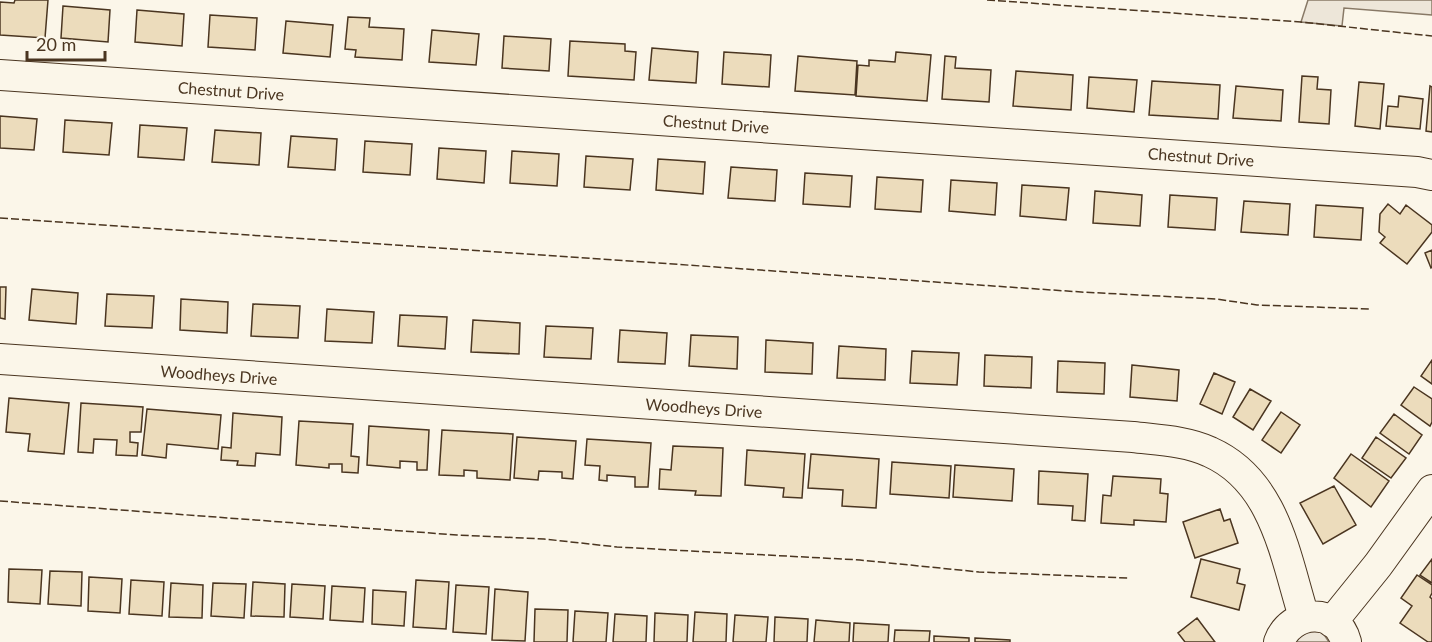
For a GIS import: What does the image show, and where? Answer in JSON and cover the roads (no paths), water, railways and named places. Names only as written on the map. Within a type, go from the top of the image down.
[{"type":"street","name":"Chestnut Drive","points":[[0,75],[1417,172],[1432,175]]},
{"type":"street","name":"Woodheys Drive","points":[[0,359],[1133,437],[1177,443],[1210,451],[1235,468],[1266,503],[1328,627]]},
{"type":"street","points":[[1279,642],[1288,626],[1328,627],[1378,565],[1432,490]]}]
